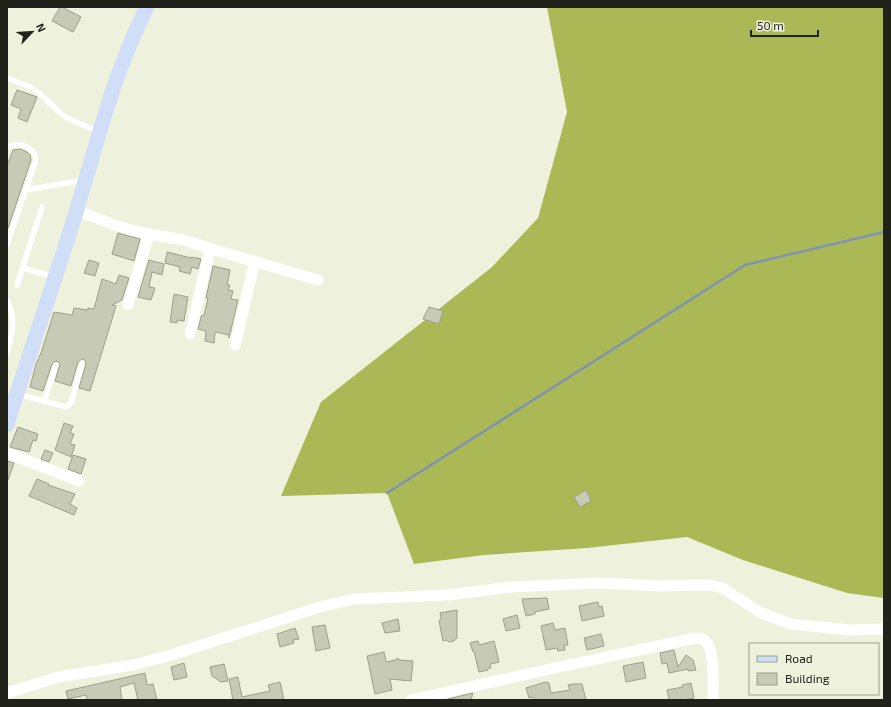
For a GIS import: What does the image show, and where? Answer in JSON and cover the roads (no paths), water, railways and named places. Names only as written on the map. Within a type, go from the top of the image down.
[{"type":"street","points":[[7,425],[13,397],[76,210],[99,132],[121,67],[137,27],[147,7]]},
{"type":"street","points":[[76,210],[109,223],[149,234],[179,238],[210,249],[318,280]]},
{"type":"street","points":[[128,304],[149,234]]},
{"type":"street","points":[[190,334],[210,249]]},
{"type":"street","points":[[235,345],[255,261]]},
{"type":"street","points":[[7,453],[79,481]]},
{"type":"street","points":[[7,693],[58,677],[133,665],[171,655],[320,607],[354,599],[448,595],[511,587],[598,583],[636,586],[710,585],[723,588],[759,612],[791,624],[849,630],[884,630]]},
{"type":"street","points":[[411,700],[693,638],[704,640],[709,646],[712,657],[713,700]]},
{"type":"lane","points":[[7,78],[33,89],[69,119],[99,132]]},
{"type":"lane","points":[[7,148],[10,146],[28,146],[34,152],[36,160],[7,244]]},
{"type":"lane","points":[[26,190],[85,180]]},
{"type":"lane","points":[[17,285],[42,207]]},
{"type":"lane","points":[[23,268],[54,277]]},
{"type":"lane","points":[[7,301],[14,321],[7,353]]},
{"type":"lane","points":[[13,397],[64,407],[70,404],[82,363]]},
{"type":"lane","points":[[44,402],[56,365]]},
{"type":"waterway","points":[[387,493],[745,265],[884,232]]}]
